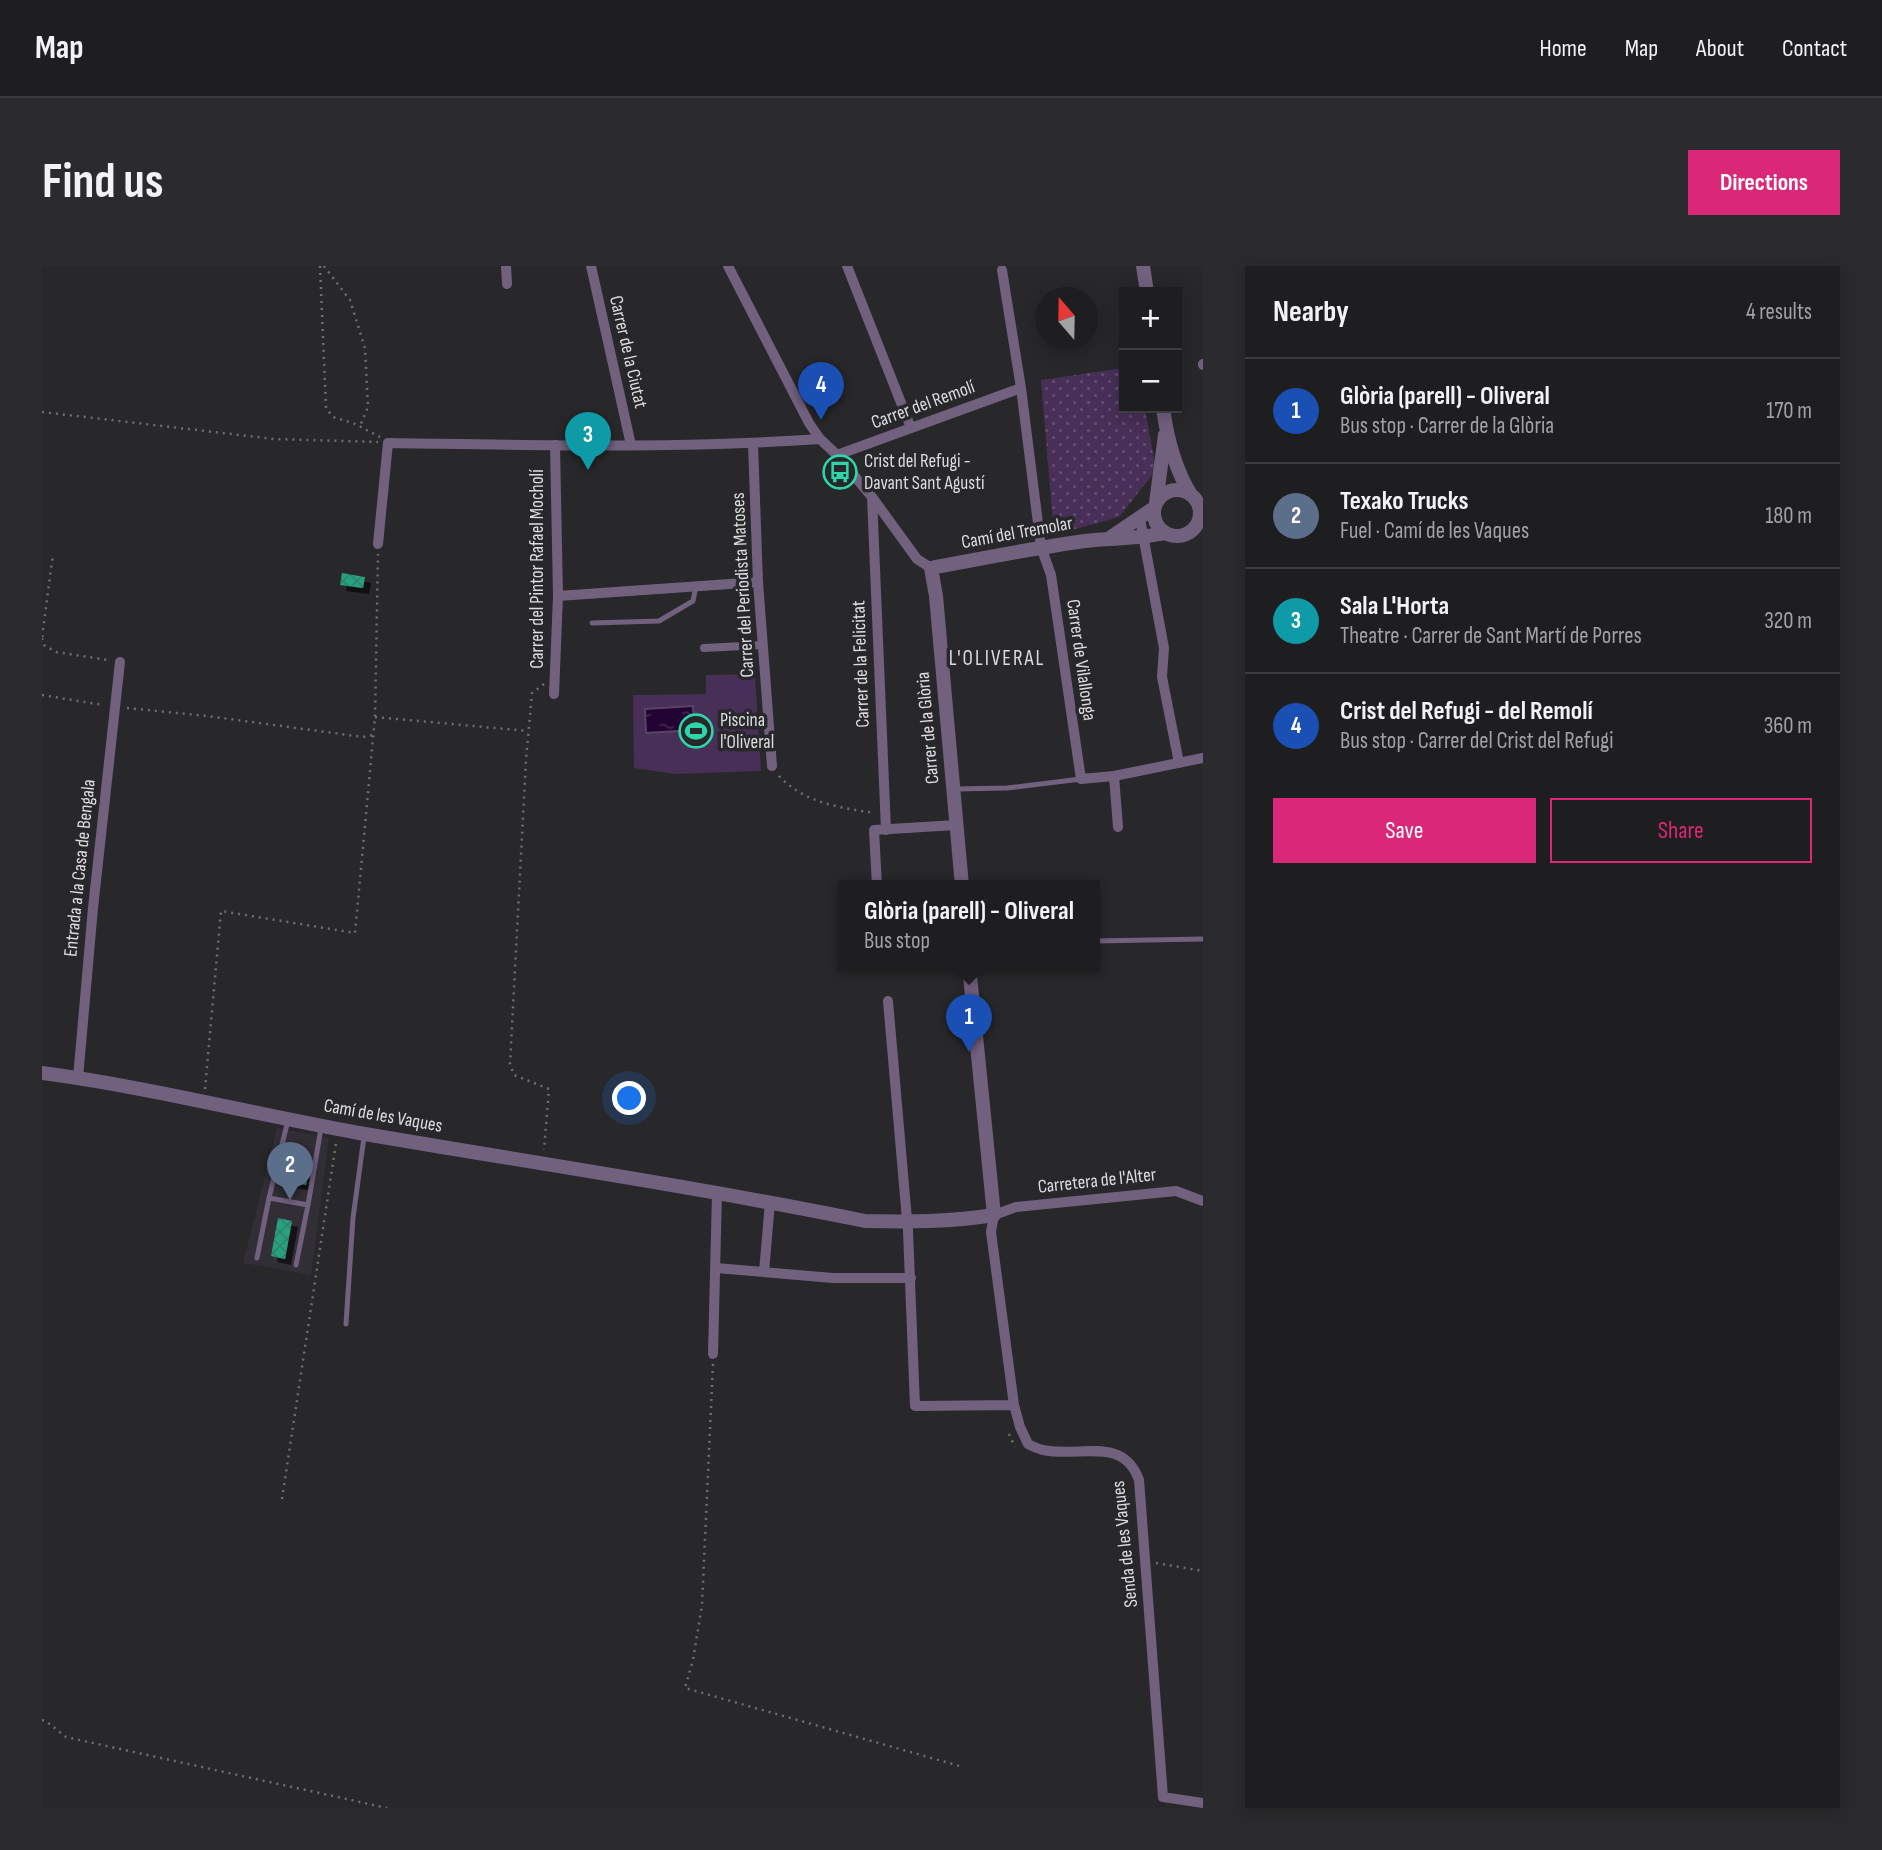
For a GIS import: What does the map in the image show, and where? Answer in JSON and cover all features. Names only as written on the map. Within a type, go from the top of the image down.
[{"type":"street","points":[[506,266],[507,284]]},
{"type":"street","name":"Carrer de la Ciutat","points":[[591,266],[631,445]]},
{"type":"street","points":[[728,266],[809,424],[872,497],[917,559],[931,568]]},
{"type":"street","points":[[847,266],[911,428]]},
{"type":"street","points":[[1143,266],[1145,287]]},
{"type":"street","name":"Carrer de Vilallonga","points":[[1002,270],[1021,388],[1041,547],[1051,575],[1081,779]]},
{"type":"street","name":"Carrer del Remolí","points":[[837,455],[1021,388]]},
{"type":"street","points":[[1164,413],[1166,430],[1182,479],[1197,500],[1199,518],[1196,530],[1182,535],[1165,533],[1155,520],[1166,430]]},
{"type":"street","points":[[378,544],[388,443],[753,444],[820,439]]},
{"type":"street","name":"Carrer del Periodista Matoses","points":[[753,444],[758,582],[772,766]]},
{"type":"street","name":"Carrer del Pintor Rafael Mocholí","points":[[554,694],[558,596],[555,445]]},
{"type":"street","points":[[1155,506],[1167,492],[1184,491],[1197,500]]},
{"type":"street","name":"Carrer de la Felicitat","points":[[872,497],[885,814],[880,830],[877,880]]},
{"type":"street","name":"Camí del Tremolar","points":[[1110,538],[1155,506]]},
{"type":"street","points":[[1140,519],[1164,648],[1161,677],[1179,763]]},
{"type":"street","name":"Camí del Tremolar","points":[[931,568],[1041,547],[1110,538],[1145,541],[1165,533]]},
{"type":"street","name":"Carrer de la Glòria","points":[[931,568],[936,596],[961,880]]},
{"type":"street","points":[[558,596],[758,582]]},
{"type":"street","points":[[704,648],[762,645]]},
{"type":"street","name":"Entrada a la Casa de Bengala","points":[[78,1078],[120,662]]},
{"type":"street","points":[[1081,779],[1114,776],[1203,758]]},
{"type":"street","points":[[1114,776],[1118,827]]},
{"type":"street","points":[[880,830],[956,825]]},
{"type":"street","points":[[970,971],[993,1215]]},
{"type":"street","points":[[888,1001],[911,1278],[915,1406],[1014,1405]]},
{"type":"street","name":"Camí de les Vaques","points":[[42,1073],[865,1221],[906,1222],[993,1215]]},
{"type":"street","name":"Carretera de l'Alter","points":[[993,1215],[1016,1207],[1177,1191],[1203,1201]]},
{"type":"street","points":[[713,1354],[717,1194]]},
{"type":"street","points":[[764,1272],[770,1202]]},
{"type":"street","name":"Senda de les Vaques","points":[[993,1215],[991,1232],[1014,1405],[1028,1444],[1043,1450],[1115,1453],[1127,1459],[1135,1468],[1139,1480],[1146,1561],[1163,1797],[1203,1803]]},
{"type":"street","points":[[716,1268],[833,1278],[911,1278]]},
{"type":"lane","points":[[592,623],[659,621],[693,601],[695,586]]},
{"type":"lane","points":[[952,789],[1007,788],[1081,779]]},
{"type":"lane","points":[[1100,941],[1203,939]]},
{"type":"lane","points":[[257,1258],[289,1119]]},
{"type":"lane","points":[[296,1265],[321,1125]]},
{"type":"lane","points":[[346,1324],[353,1217],[365,1133]]},
{"type":"lane","points":[[269,1198],[308,1205]]},
{"type":"path","points":[[322,266],[350,300],[365,348],[368,407],[360,426]]},
{"type":"path","points":[[322,266],[326,408],[333,417],[360,426],[388,443]]},
{"type":"path","points":[[42,412],[274,439],[388,443]]},
{"type":"path","points":[[204,1101],[222,911],[355,933],[375,717],[378,544]]},
{"type":"path","points":[[53,554],[42,637],[44,645],[56,652],[120,662]]},
{"type":"path","points":[[543,1162],[549,1089],[514,1075],[510,1064],[532,693],[555,676]]},
{"type":"path","points":[[42,695],[115,707],[207,716],[363,737],[373,736]]},
{"type":"path","points":[[375,717],[529,731]]},
{"type":"path","points":[[772,766],[787,785],[816,801],[837,808],[885,814]]},
{"type":"path","points":[[282,1499],[306,1328],[339,1128]]},
{"type":"path","points":[[713,1354],[702,1605],[693,1660],[685,1688],[963,1767]]},
{"type":"path","points":[[1007,1427],[1015,1447],[1023,1454]]},
{"type":"path","points":[[1146,1561],[1203,1571]]},
{"type":"path","points":[[42,1720],[66,1737],[387,1808]]},
{"type":"shaded area","points":[[1119,369],[1119,413],[1146,413],[1156,470],[1119,517],[1054,535],[1041,380]]},
{"type":"shaded area","name":"Piscina l'Oliveral","points":[[755,674],[761,771],[675,774],[634,768],[633,695],[706,694],[706,675]]},
{"type":"shaded area","points":[[277,1128],[329,1138],[311,1275],[243,1263]]},
{"type":"water","points":[[693,706],[694,730],[646,733],[645,709]]},
{"type":"building","points":[[342,573],[365,577],[363,588],[340,585]]},
{"type":"building","points":[[282,1165],[309,1170],[306,1185],[279,1180]]},
{"type":"building","points":[[278,1218],[292,1221],[285,1259],[271,1256]]},
{"type":"place","name":"Crist del Refugi - del Remolí","points":[[821,420]]},
{"type":"place","name":"Sala L'Horta","points":[[588,470]]},
{"type":"place","name":"Crist del Refugi - Davant Sant Agustí","points":[[840,472]]},
{"type":"place","name":"Piscina l'Oliveral","points":[[696,731]]},
{"type":"place","name":"Glòria (parell) - Oliveral","points":[[969,1052]]},
{"type":"place","name":"Texako Trucks","points":[[290,1200]]},
{"type":"district","name":"L'OLIVERAL","points":[[997,658]]}]
